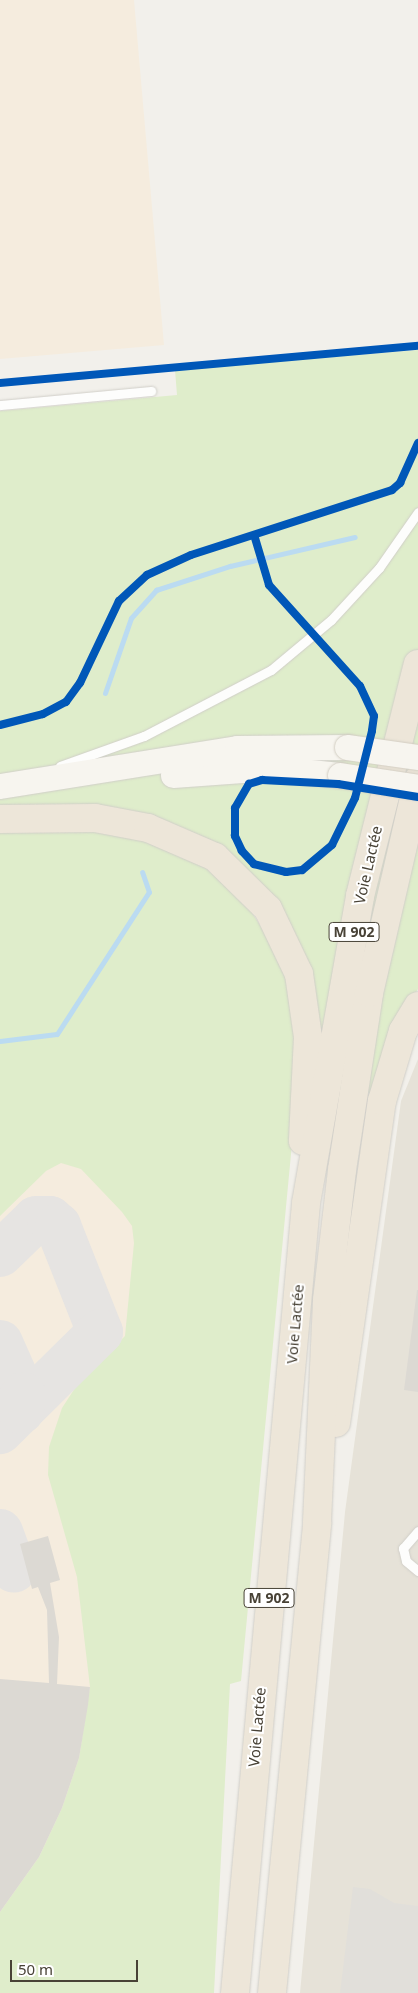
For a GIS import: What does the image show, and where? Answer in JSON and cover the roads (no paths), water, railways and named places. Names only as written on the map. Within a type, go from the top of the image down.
[{"type":"highway","name":"Voie Lactée","points":[[235,1993],[306,1203],[360,896],[418,664]]},
{"type":"highway","name":"Voie Lactée","points":[[272,1993],[317,1522],[327,1300],[352,1099],[369,993],[418,780]]},
{"type":"highway","points":[[0,819],[96,818],[148,828],[215,857],[268,909],[299,974],[307,1028],[302,1160],[306,1203]]},
{"type":"highway","points":[[317,1522],[344,1378],[382,1101],[403,1031],[418,1006]]},
{"type":"main road","points":[[3,791],[237,748],[347,747],[418,757]]},
{"type":"main road","points":[[3,791],[214,770],[270,768],[340,775],[418,787]]},
{"type":"lane","points":[[0,405],[151,391]]},
{"type":"lane","points":[[3,791],[189,715],[271,670],[303,646],[331,620],[379,568],[418,512]]},
{"type":"lane","points":[[418,1532],[404,1548],[406,1561],[418,1571]]},
{"type":"waterway","points":[[105,693],[131,618],[156,590],[230,566],[355,537]]},
{"type":"waterway","points":[[0,1041],[57,1034],[149,892],[142,872]]}]
